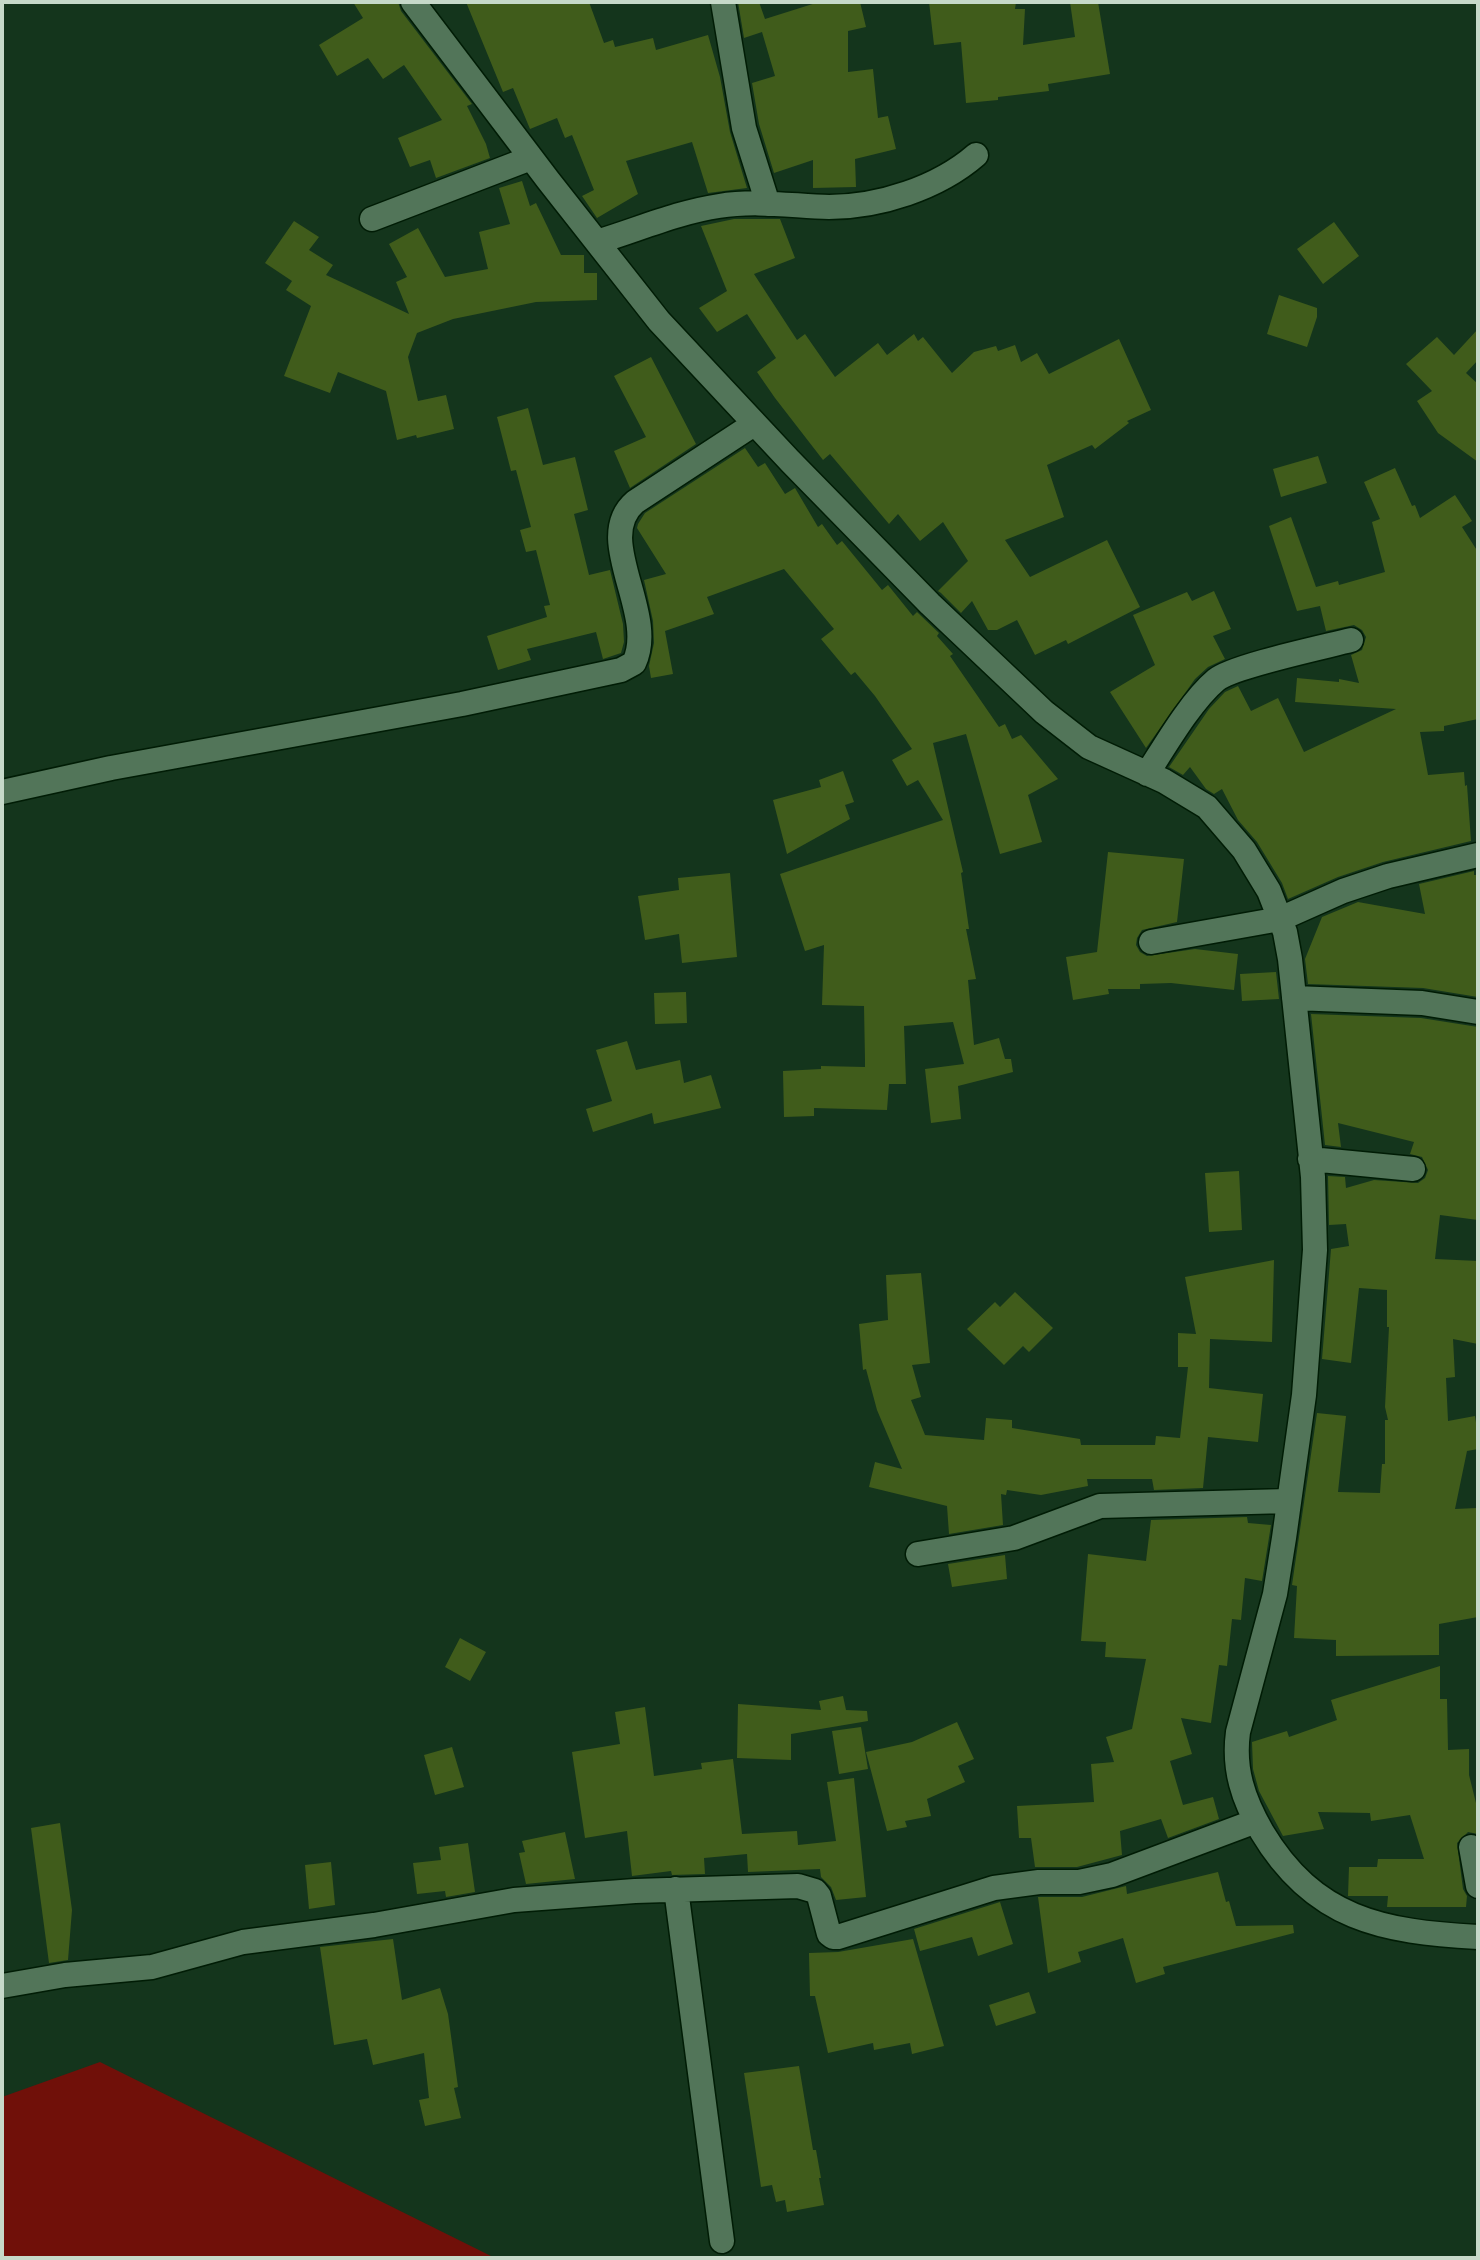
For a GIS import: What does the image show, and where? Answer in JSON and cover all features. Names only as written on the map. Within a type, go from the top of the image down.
[{"type":"street","points":[[413,2],[659,321],[754,424],[1021,693],[1089,747],[1195,799],[1219,820],[1254,864],[1269,891],[1290,959],[1315,1211],[1315,1250],[1304,1395],[1275,1594],[1243,1710],[1236,1749],[1239,1784],[1280,1861],[1321,1899],[1341,1910],[1389,1926],[1478,1937]]},
{"type":"street","points":[[723,2],[744,128],[768,204]]},
{"type":"street","points":[[597,242],[701,210],[734,205],[828,207],[869,203],[946,176],[976,155]]},
{"type":"street","points":[[372,219],[531,158]]},
{"type":"street","points":[[2,792],[111,768],[462,704],[621,670],[634,663],[641,643],[618,533],[623,515],[635,502],[754,424]]},
{"type":"street","points":[[1147,774],[1178,726],[1217,678],[1351,640]]},
{"type":"street","points":[[1151,942],[1280,919],[1343,891],[1388,876],[1478,855]]},
{"type":"street","points":[[1294,998],[1422,1003],[1478,1012]]},
{"type":"street","points":[[1310,1159],[1413,1169]]},
{"type":"street","points":[[918,1554],[1014,1538],[1100,1506],[1288,1501]]},
{"type":"street","points":[[2,1986],[65,1975],[152,1967],[243,1942],[374,1925],[514,1900],[676,1889],[798,1886],[815,1891],[829,1934],[838,1937],[994,1888],[1039,1882],[1079,1882],[1112,1875],[1256,1821]]},
{"type":"street","points":[[1471,1847],[1478,1886]]},
{"type":"street","points":[[676,1889],[722,2241]]},
{"type":"shaded area","points":[[100,2062],[495,2258],[2,2258],[2,2097]]},
{"type":"building","points":[[353,2],[398,2],[401,11],[472,104],[467,106],[490,158],[436,178],[430,160],[410,167],[398,138],[442,120],[404,65],[383,79],[368,58],[337,76],[319,45],[363,18]]},
{"type":"building","points":[[466,2],[589,2],[604,43],[613,40],[615,47],[653,38],[656,50],[708,35],[720,77],[730,132],[747,188],[708,193],[692,142],[626,161],[638,194],[597,218],[582,196],[594,190],[572,135],[565,138],[557,118],[530,129],[513,88],[503,92]]},
{"type":"building","points":[[738,2],[759,2],[765,19],[819,2],[860,2],[866,27],[848,31],[848,72],[873,69],[878,118],[888,116],[896,149],[855,159],[856,187],[813,188],[813,160],[774,173],[759,124],[752,83],[775,76],[762,32],[744,38]]},
{"type":"building","points":[[929,2],[1016,2],[1015,9],[1025,9],[1023,45],[1075,37],[1070,2],[1098,2],[1110,74],[1048,84],[1049,91],[966,103],[961,42],[934,45]]},
{"type":"building","points":[[522,181],[530,206],[536,203],[561,255],[584,255],[584,273],[597,273],[597,300],[536,302],[453,319],[417,333],[408,357],[418,401],[446,395],[454,429],[397,440],[386,391],[338,372],[330,393],[284,376],[311,306],[286,290],[292,281],[265,263],[294,221],[319,237],[309,250],[333,265],[326,275],[409,314],[396,282],[407,277],[389,244],[418,228],[445,277],[488,269],[479,232],[510,224],[499,188]]},
{"type":"building","points":[[734,219],[780,219],[795,258],[754,274],[797,340],[805,334],[835,377],[878,343],[887,355],[914,334],[918,341],[923,337],[952,373],[974,352],[996,346],[998,351],[1015,345],[1021,362],[1037,353],[1049,374],[1119,339],[1151,410],[1127,421],[1129,423],[1095,449],[1092,445],[1047,465],[1064,517],[1005,540],[1030,577],[1107,540],[1140,607],[1068,644],[1066,640],[1035,655],[1017,620],[997,630],[988,630],[972,601],[961,613],[938,591],[968,561],[943,522],[920,541],[898,514],[889,524],[830,454],[823,460],[757,372],[776,358],[747,314],[717,332],[699,308],[727,291],[701,226]]},
{"type":"building","points":[[1334,222],[1359,256],[1323,284],[1297,249]]},
{"type":"building","points":[[1279,295],[1317,308],[1307,347],[1267,334]]},
{"type":"building","points":[[1478,329],[1478,360],[1466,373],[1478,384],[1478,462],[1438,433],[1417,401],[1432,391],[1406,364],[1437,337],[1454,355]]},
{"type":"building","points":[[651,357],[696,444],[630,488],[614,451],[646,437],[614,376]]},
{"type":"building","points":[[528,408],[543,465],[575,457],[588,510],[574,514],[589,575],[610,570],[623,624],[624,642],[621,653],[603,659],[596,632],[527,649],[531,660],[498,670],[487,636],[547,617],[544,606],[550,605],[536,550],[526,552],[520,530],[531,527],[516,470],[511,471],[497,417]]},
{"type":"building","points":[[745,448],[758,467],[765,463],[785,494],[795,488],[818,527],[822,524],[837,545],[842,541],[882,590],[888,585],[913,616],[917,612],[939,633],[937,636],[953,654],[950,656],[999,727],[1005,724],[1012,739],[1021,735],[1058,779],[1028,795],[1042,842],[1000,854],[966,734],[933,743],[963,872],[969,929],[966,929],[976,979],[968,980],[974,1045],[999,1038],[1005,1059],[1011,1059],[1013,1072],[958,1086],[961,1119],[931,1123],[925,1069],[964,1064],[953,1022],[904,1026],[906,1084],[889,1084],[887,1110],[814,1108],[814,1116],[784,1117],[783,1071],[821,1069],[821,1066],[865,1067],[865,1060],[864,1006],[822,1005],[824,945],[805,951],[780,874],[943,820],[918,780],[907,786],[892,760],[912,749],[875,696],[855,672],[851,675],[821,639],[834,629],[784,569],[707,597],[714,614],[665,631],[673,674],[651,678],[649,666],[654,643],[653,621],[644,580],[666,574],[637,528],[638,524],[645,513]]},
{"type":"building","points":[[1318,456],[1327,483],[1281,497],[1273,469]]},
{"type":"building","points":[[1395,468],[1420,518],[1455,495],[1472,521],[1462,527],[1478,552],[1478,719],[1444,726],[1444,731],[1420,732],[1428,775],[1464,772],[1471,841],[1383,862],[1288,899],[1282,883],[1257,842],[1238,820],[1222,789],[1214,794],[1206,789],[1190,767],[1183,775],[1169,767],[1209,709],[1225,692],[1238,686],[1251,711],[1278,698],[1304,752],[1396,709],[1295,702],[1297,678],[1359,683],[1351,655],[1362,650],[1366,637],[1354,625],[1326,631],[1320,606],[1297,611],[1269,526],[1291,517],[1316,587],[1338,581],[1339,585],[1385,572],[1372,522],[1380,519],[1364,482]]},
{"type":"building","points":[[1214,591],[1231,629],[1213,636],[1225,659],[1208,667],[1195,679],[1146,748],[1110,692],[1155,665],[1133,615],[1187,592],[1192,601]]},
{"type":"building","points":[[843,771],[854,802],[845,805],[850,819],[787,854],[773,800],[821,787],[819,780]]},
{"type":"building","points":[[1108,852],[1184,859],[1177,922],[1142,930],[1136,945],[1147,956],[1195,949],[1238,954],[1234,990],[1171,983],[1140,984],[1140,989],[1108,989],[1109,994],[1073,1000],[1066,957],[1097,952]]},
{"type":"building","points":[[1474,871],[1474,875],[1478,875],[1478,997],[1423,988],[1308,984],[1305,959],[1322,917],[1358,902],[1425,914],[1419,884]]},
{"type":"building","points":[[730,873],[737,957],[682,963],[679,934],[645,940],[638,896],[679,890],[678,878]]},
{"type":"building","points":[[1276,972],[1279,999],[1242,1001],[1240,974]]},
{"type":"building","points":[[686,992],[687,1023],[655,1024],[654,993]]},
{"type":"building","points":[[1311,1014],[1421,1018],[1478,1027],[1478,1220],[1440,1215],[1435,1259],[1478,1261],[1478,1344],[1453,1339],[1455,1377],[1446,1378],[1448,1421],[1475,1416],[1478,1436],[1478,1449],[1467,1451],[1455,1509],[1477,1508],[1478,1617],[1439,1624],[1439,1655],[1336,1656],[1336,1640],[1294,1638],[1297,1586],[1292,1585],[1317,1413],[1346,1416],[1338,1492],[1380,1493],[1382,1464],[1385,1464],[1385,1420],[1388,1420],[1385,1407],[1389,1327],[1387,1290],[1359,1288],[1351,1363],[1322,1359],[1331,1249],[1349,1246],[1346,1224],[1329,1225],[1328,1176],[1345,1177],[1346,1188],[1374,1180],[1418,1183],[1425,1178],[1428,1170],[1422,1157],[1410,1154],[1414,1142],[1338,1123],[1341,1147],[1325,1145]]},
{"type":"building","points":[[627,1041],[636,1070],[680,1060],[684,1083],[711,1075],[721,1108],[654,1124],[652,1113],[593,1132],[586,1109],[612,1101],[596,1050]]},
{"type":"building","points":[[1239,1171],[1242,1230],[1209,1232],[1205,1173]]},
{"type":"building","points":[[1274,1260],[1272,1342],[1210,1339],[1209,1388],[1263,1394],[1258,1442],[1208,1437],[1203,1488],[1154,1490],[1152,1479],[1087,1479],[1088,1486],[1041,1495],[1007,1490],[1006,1495],[1001,1494],[1003,1525],[949,1534],[947,1506],[869,1487],[875,1462],[902,1469],[877,1410],[866,1369],[863,1370],[859,1324],[888,1320],[886,1275],[921,1273],[930,1363],[912,1365],[921,1397],[911,1400],[925,1435],[984,1440],[986,1418],[1012,1420],[1012,1428],[1080,1439],[1081,1445],[1155,1445],[1156,1436],[1180,1438],[1188,1367],[1178,1367],[1178,1333],[1196,1334],[1185,1277]]},
{"type":"building","points":[[1015,1292],[1053,1328],[1029,1352],[1023,1346],[1004,1365],[967,1329],[995,1302],[1000,1307]]},
{"type":"building","points":[[1247,1517],[1248,1523],[1271,1525],[1262,1581],[1245,1578],[1241,1620],[1232,1619],[1227,1666],[1219,1665],[1211,1723],[1181,1718],[1192,1754],[1170,1761],[1183,1805],[1213,1797],[1219,1819],[1168,1838],[1161,1819],[1120,1831],[1122,1855],[1077,1867],[1035,1867],[1031,1838],[1019,1838],[1017,1806],[1094,1802],[1091,1764],[1114,1762],[1106,1737],[1132,1729],[1146,1659],[1105,1657],[1106,1642],[1081,1641],[1088,1554],[1146,1561],[1151,1520]]},
{"type":"building","points":[[1005,1555],[1007,1579],[952,1587],[948,1564]]},
{"type":"building","points":[[460,1638],[486,1652],[470,1681],[445,1667]]},
{"type":"building","points":[[1440,1666],[1440,1699],[1447,1699],[1448,1750],[1469,1749],[1469,1775],[1478,1811],[1478,1834],[1468,1832],[1457,1843],[1463,1889],[1467,1896],[1466,1907],[1387,1907],[1388,1896],[1348,1896],[1349,1867],[1377,1867],[1378,1859],[1424,1859],[1410,1815],[1371,1821],[1370,1813],[1318,1812],[1324,1829],[1283,1836],[1259,1791],[1253,1769],[1252,1742],[1287,1731],[1289,1737],[1337,1720],[1331,1700]]},
{"type":"building","points":[[843,1696],[846,1710],[867,1711],[868,1721],[791,1734],[791,1760],[737,1758],[738,1704],[821,1710],[819,1701]]},
{"type":"building","points":[[645,1707],[654,1776],[702,1769],[701,1763],[733,1759],[742,1834],[797,1831],[798,1845],[836,1841],[827,1782],[854,1778],[866,1897],[836,1900],[831,1887],[821,1877],[820,1869],[748,1872],[747,1854],[704,1858],[705,1874],[672,1875],[671,1871],[632,1876],[627,1831],[585,1838],[572,1752],[620,1744],[615,1712]]},
{"type":"building","points":[[957,1722],[974,1759],[958,1766],[965,1782],[927,1799],[931,1816],[905,1821],[907,1827],[887,1831],[866,1752],[912,1742]]},
{"type":"building","points":[[861,1727],[868,1769],[839,1774],[832,1731]]},
{"type":"building","points":[[452,1747],[464,1787],[435,1795],[424,1755]]},
{"type":"building","points":[[60,1823],[72,1910],[68,1960],[49,1963],[31,1828]]},
{"type":"building","points":[[565,1832],[575,1879],[526,1884],[519,1853],[525,1852],[522,1841]]},
{"type":"building","points":[[468,1843],[475,1892],[446,1897],[445,1891],[417,1894],[413,1863],[441,1860],[439,1847]]},
{"type":"building","points":[[331,1862],[335,1905],[309,1909],[305,1865]]},
{"type":"building","points":[[1218,1872],[1236,1926],[1293,1925],[1294,1933],[1163,1967],[1165,1974],[1136,1983],[1123,1938],[1078,1952],[1081,1962],[1048,1973],[1038,1897],[1082,1897],[1126,1886],[1127,1894]]},
{"type":"building","points":[[1000,1902],[1013,1944],[978,1956],[972,1937],[920,1951],[914,1929]]},
{"type":"building","points":[[393,1939],[402,2000],[440,1988],[448,2014],[458,2087],[454,2088],[461,2118],[425,2126],[419,2100],[429,2098],[424,2053],[373,2065],[367,2039],[334,2045],[320,1947]]},
{"type":"building","points":[[913,1939],[944,2046],[912,2054],[910,2043],[874,2050],[873,2043],[828,2053],[815,1996],[810,1996],[809,1953],[838,1952]]},
{"type":"building","points":[[1029,1992],[1036,2013],[996,2026],[989,2005]]},
{"type":"building","points":[[799,2066],[824,2205],[787,2212],[785,2200],[776,2202],[772,2185],[761,2187],[744,2073]]}]
